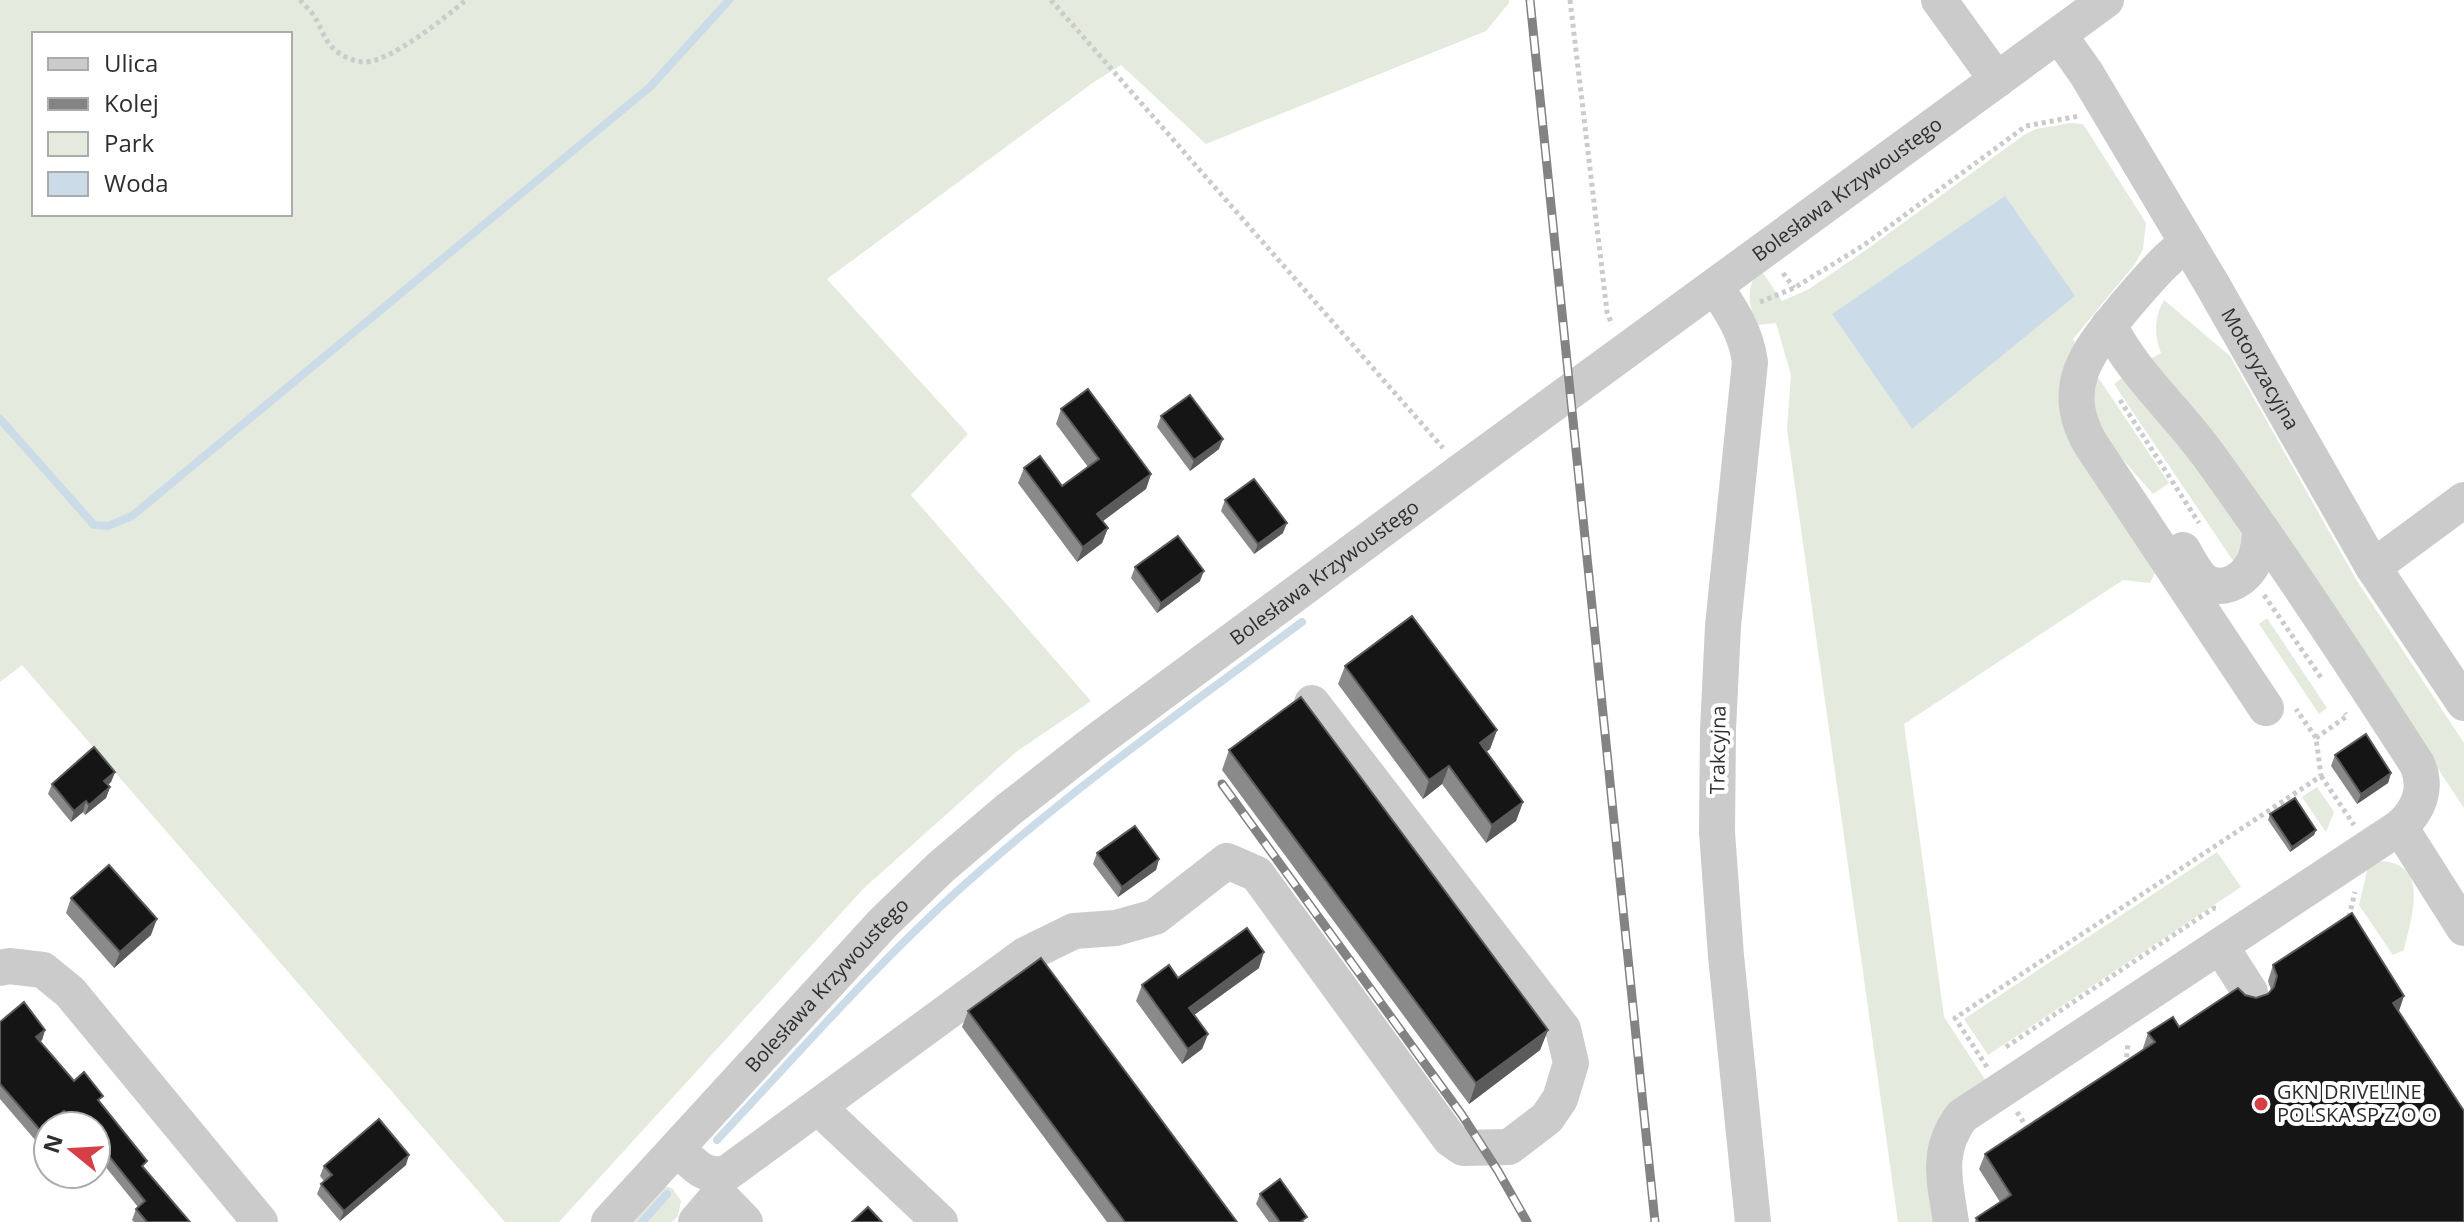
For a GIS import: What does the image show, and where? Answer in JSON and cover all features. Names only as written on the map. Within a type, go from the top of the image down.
[{"type":"street","points":[[1939,0],[1997,80]]},
{"type":"street","name":"Bolesława Krzywoustego","points":[[609,1222],[852,955],[952,857],[1008,810],[1094,743],[1628,349],[1724,300],[1997,80],[2106,0]]},
{"type":"street","name":"Motoryzacyjna","points":[[2059,35],[2086,73],[2187,243],[2373,567],[2464,703]]},
{"type":"street","points":[[2187,243],[2165,259],[2090,351],[2080,371],[2075,396],[2076,410],[2083,432],[2125,495],[2278,704]]},
{"type":"street","name":"Trakcyjna","points":[[1724,300],[1745,338],[1750,362],[1723,626],[1717,832],[1726,956],[1753,1222]]},
{"type":"street","points":[[1951,1222],[1943,1162],[1952,1130],[1962,1116],[2400,827],[2417,807],[2423,788],[2420,771],[2261,529],[2207,453],[2135,369],[2109,325]]},
{"type":"street","points":[[2125,495],[2161,517],[2200,577],[2214,585],[2230,586],[2252,567],[2261,529]]},
{"type":"street","points":[[2373,567],[2464,500]]},
{"type":"street","points":[[710,1198],[727,1173],[1025,955],[1074,931],[1116,928],[1155,917],[1227,861],[1257,874],[1450,1139],[1463,1148],[1509,1147],[1547,1118],[1560,1099],[1571,1063],[1563,1029],[1312,703]]},
{"type":"street","points":[[2400,827],[2464,928]]},
{"type":"street","points":[[2221,947],[2250,992]]},
{"type":"street","points":[[0,968],[9,966],[43,970],[70,992],[260,1222]]},
{"type":"street","points":[[818,1107],[940,1222]]},
{"type":"street","points":[[677,1148],[700,1171],[710,1198],[745,1222]]},
{"type":"path","points":[[300,0],[314,16],[333,49],[348,58],[364,62],[381,58],[466,0]]},
{"type":"path","points":[[1051,0],[1449,454],[1460,472]]},
{"type":"path","points":[[1570,0],[1607,312],[1615,332],[1628,349]]},
{"type":"path","points":[[1724,300],[1794,288],[1864,245],[2026,126],[2062,118],[2086,118]]},
{"type":"path","points":[[2255,597],[2262,592],[2330,691]]},
{"type":"path","points":[[2316,738],[2347,716],[2339,703]]},
{"type":"path","points":[[2278,704],[2316,738],[2321,776],[2354,825]]},
{"type":"path","points":[[2039,1120],[2027,1128],[1955,1018],[2321,776]]},
{"type":"path","points":[[2114,1071],[2126,1063]]},
{"type":"green space","points":[[0,0],[1509,0],[1486,31],[1206,144],[1121,65],[827,279],[968,434],[911,495],[1091,701],[1016,752],[863,889],[559,1222],[505,1222],[22,665],[0,682]]},
{"type":"green space","points":[[2071,123],[2085,127],[2146,223],[2143,249],[2135,264],[2073,339],[2078,347],[2073,354],[2156,571],[2150,583],[2123,580],[1904,724],[1944,1017],[1988,1084],[1956,1105],[1939,1222],[1898,1222],[1787,429],[1791,375],[1776,323],[1757,325],[1750,303],[1750,289],[1761,270],[1782,301],[1809,289],[2024,135],[2036,129]]},
{"type":"green space","points":[[2164,300],[2230,356],[2357,581],[2464,743],[2464,808],[2320,590],[2150,359],[2161,353],[2156,326]]},
{"type":"green space","points":[[2093,370],[2169,483],[2153,494],[2093,421]]},
{"type":"green space","points":[[2123,377],[2160,418],[2246,531],[2236,565],[2114,384]]},
{"type":"green space","points":[[2267,618],[2327,708],[2319,714],[2259,624]]},
{"type":"green space","points":[[2317,787],[2334,812],[2326,832],[2302,797]]},
{"type":"green space","points":[[2217,852],[2241,887],[1988,1055],[1964,1019]]},
{"type":"green space","points":[[2374,861],[2392,863],[2404,869],[2411,879],[2414,892],[2404,950],[2393,955],[2359,905],[2367,871],[2363,866]]},
{"type":"green space","points":[[666,1186],[673,1189],[681,1201],[678,1216],[672,1222],[626,1222]]},
{"type":"water","points":[[2005,196],[2075,296],[1912,429],[1832,314]]},
{"type":"building","points":[[1088,389],[1151,474],[1097,514],[1108,528],[1083,547],[1024,468],[1040,456],[1062,486],[1099,459],[1061,409]]},
{"type":"building","points":[[1190,395],[1223,439],[1194,460],[1161,416]]},
{"type":"building","points":[[1254,479],[1287,523],[1258,544],[1225,500]]},
{"type":"building","points":[[1178,536],[1204,571],[1161,603],[1135,567]]},
{"type":"building","points":[[1412,616],[1497,730],[1480,743],[1523,802],[1492,825],[1449,766],[1429,780],[1345,666]]},
{"type":"building","points":[[1301,697],[1548,1030],[1476,1083],[1229,750]]},
{"type":"building","points":[[2366,734],[2391,773],[2361,794],[2335,755]]},
{"type":"building","points":[[94,747],[115,772],[104,781],[110,787],[89,805],[86,801],[74,811],[52,784]]},
{"type":"building","points":[[2295,798],[2316,830],[2292,847],[2270,814]]},
{"type":"building","points":[[1135,826],[1159,859],[1122,887],[1097,853]]},
{"type":"building","points":[[109,865],[157,919],[120,952],[71,898]]},
{"type":"building","name":"GKN DRIVELINE POLSKA SP Z O O","points":[[2352,913],[2404,996],[2393,1003],[2464,1111],[2464,1222],[1979,1222],[1976,1218],[2011,1195],[1985,1154],[2155,1042],[2148,1033],[2173,1017],[2179,1027],[2238,988],[2245,995],[2256,998],[2268,994],[2277,976],[2273,965]]},
{"type":"building","points":[[1247,928],[1264,952],[1189,1008],[1208,1034],[1188,1049],[1142,985],[1169,965],[1178,978]]},
{"type":"building","points":[[1041,958],[1237,1222],[1125,1222],[968,1011]]},
{"type":"building","points":[[24,1002],[45,1030],[36,1037],[74,1081],[84,1072],[103,1096],[98,1100],[106,1110],[32,1110],[32,1121],[0,1084],[0,1022]]},
{"type":"building","points":[[112,1117],[147,1161],[142,1166],[190,1222],[147,1222],[136,1209],[145,1201],[112,1160]]},
{"type":"building","points":[[379,1119],[409,1155],[344,1211],[321,1184],[332,1175],[324,1166]]},
{"type":"building","points":[[1280,1179],[1307,1217],[1300,1222],[1280,1222],[1260,1194]]},
{"type":"building","points":[[868,1207],[882,1222],[852,1222]]},
{"type":"waterway","points":[[0,419],[94,525],[108,526],[132,516],[650,87],[729,0]]},
{"type":"waterway","points":[[717,1140],[862,985],[953,895],[1080,788],[1302,622]]},
{"type":"waterway","points":[[642,1222],[667,1194]]},
{"type":"railway","points":[[1530,0],[1655,1222]]},
{"type":"railway","points":[[1222,784],[1462,1115],[1527,1222]]},
{"type":"place","name":"GKN DRIVELINE POLSKA SP Z O O","points":[[2261,1104]]}]
